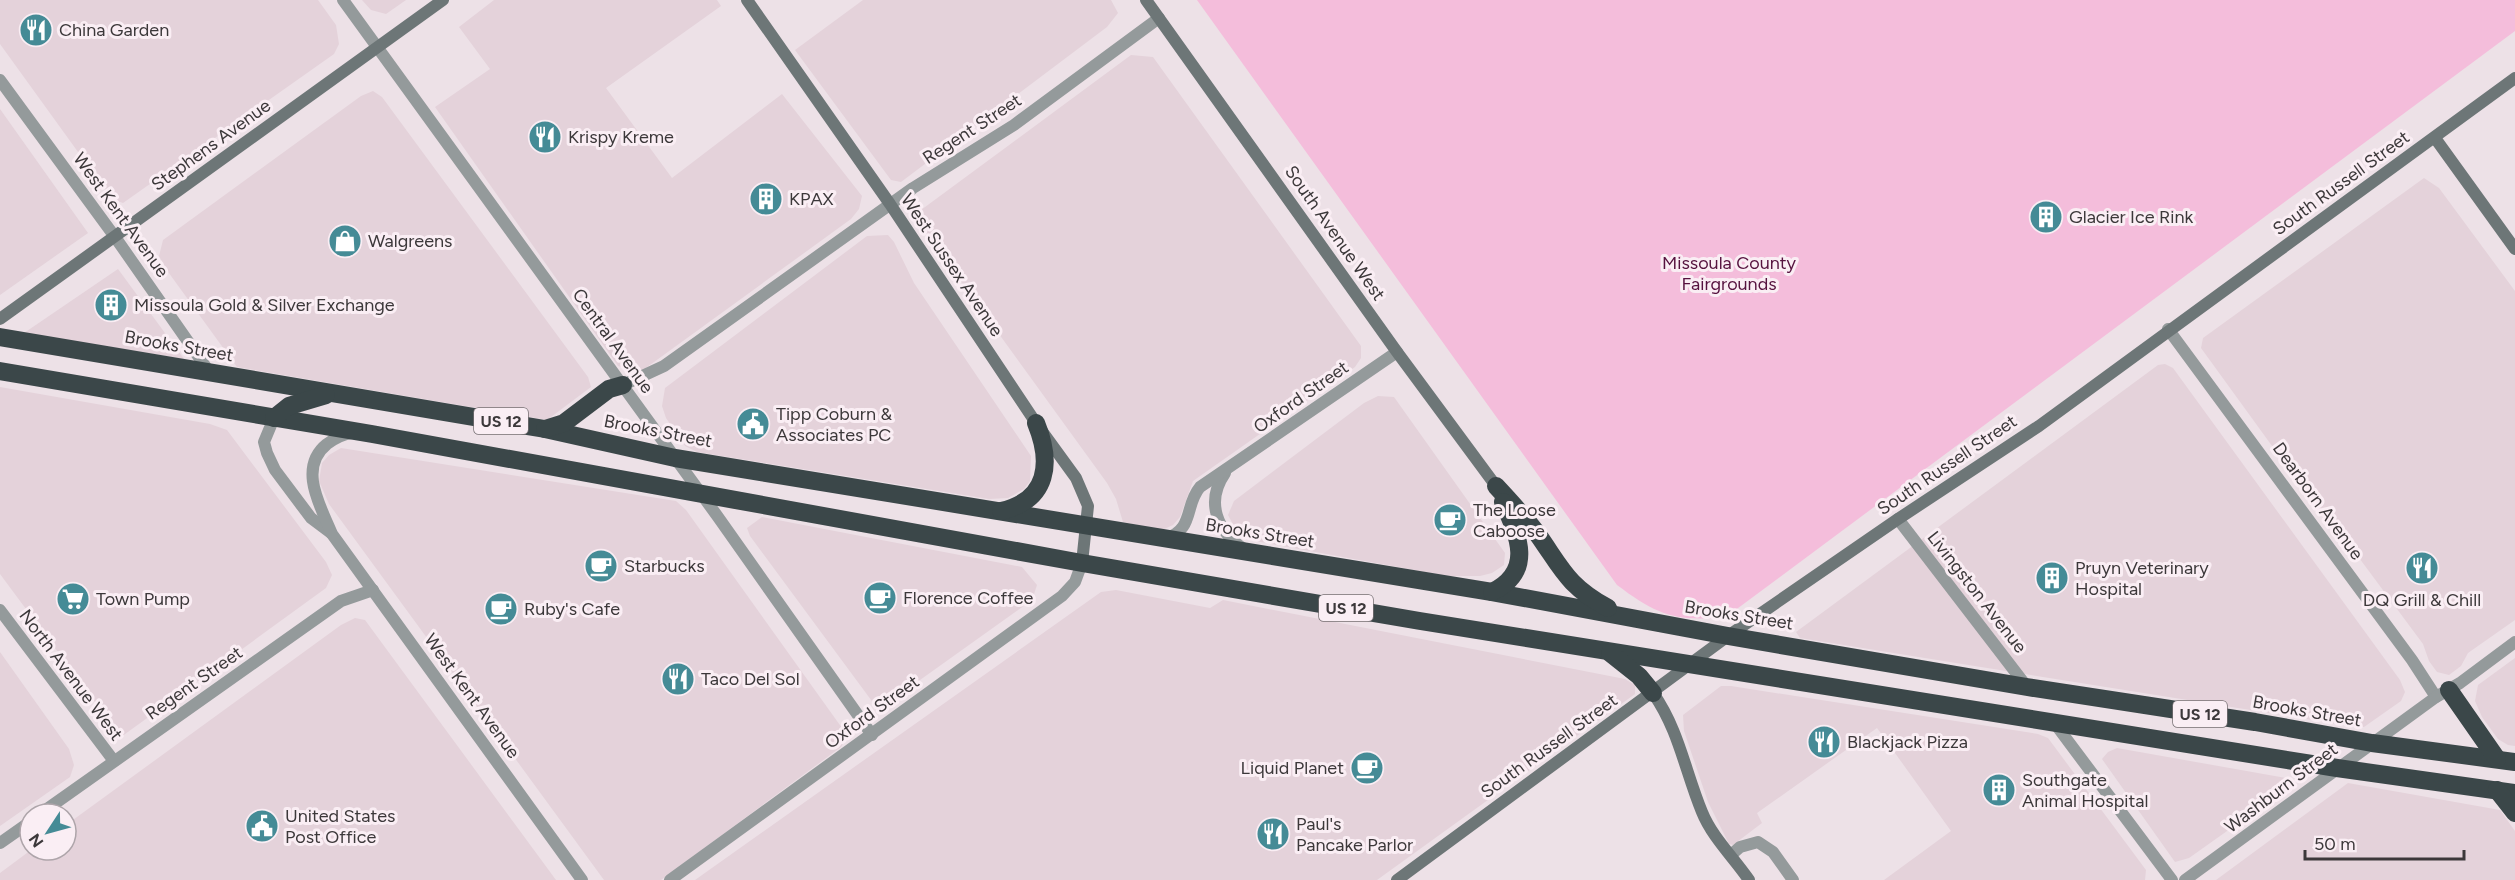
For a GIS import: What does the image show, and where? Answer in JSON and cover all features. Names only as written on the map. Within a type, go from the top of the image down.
[{"type":"highway","name":"Brooks Street","points":[[0,337],[545,429],[675,458],[1492,592],[1728,636],[2027,687],[2255,722],[2372,744],[2515,762]]},
{"type":"highway","name":"US 12","points":[[0,371],[699,492],[1082,563],[1609,652],[2337,768],[2515,793]]},
{"type":"highway","points":[[545,429],[564,423],[609,389],[623,385]]},
{"type":"highway","points":[[274,418],[290,406],[333,393]]},
{"type":"highway","points":[[1000,511],[1017,505],[1033,494],[1043,478],[1046,464],[1045,448],[1036,423]]},
{"type":"highway","points":[[1492,592],[1506,585],[1511,578],[1518,564],[1520,544],[1496,486]]},
{"type":"highway","points":[[1496,486],[1529,523],[1576,588],[1623,616]]},
{"type":"highway","points":[[1609,652],[1639,676],[1653,693]]},
{"type":"highway","points":[[2443,694],[2497,759]]},
{"type":"highway","points":[[2497,790],[2515,813]]},
{"type":"street","name":"Central Avenue","points":[[343,0],[623,385],[872,735]]},
{"type":"street","name":"Stephens Avenue","points":[[0,319],[443,0]]},
{"type":"street","name":"West Sussex Avenue","points":[[747,0],[890,204],[1083,490],[1088,507],[1082,563]]},
{"type":"street","name":"South Avenue West","points":[[1146,0],[1396,352],[1496,486]]},
{"type":"street","name":"Regent Street","points":[[623,385],[664,366],[890,204],[1014,125],[1159,18]]},
{"type":"street","name":"South Russell Street","points":[[1397,880],[1728,636],[1898,519],[2039,426],[2168,329],[2515,78]]},
{"type":"street","name":"West Kent Avenue","points":[[0,80],[115,237],[210,373]]},
{"type":"street","points":[[2435,138],[2515,249]]},
{"type":"street","name":"Dearborn Avenue","points":[[2168,329],[2412,660],[2443,694]]},
{"type":"street","name":"Oxford Street","points":[[1164,540],[1183,528],[1197,491],[1396,352]]},
{"type":"street","name":"West Kent Avenue","points":[[274,418],[264,442],[275,470],[311,518],[332,534]]},
{"type":"street","name":"West Kent Avenue","points":[[372,434],[340,435],[323,447],[315,459],[312,472],[313,487],[332,534],[582,880]]},
{"type":"street","points":[[1226,472],[1217,486],[1214,499],[1215,516],[1226,533],[1249,552]]},
{"type":"street","name":"Livingston Avenue","points":[[1898,519],[2027,687]]},
{"type":"street","name":"Oxford Street","points":[[670,880],[1062,596],[1075,582],[1082,563]]},
{"type":"street","name":"Regent Street","points":[[57,802],[341,601],[373,590]]},
{"type":"street","name":"North Avenue West","points":[[0,610],[114,761]]},
{"type":"street","name":"Washburn Street","points":[[2185,880],[2337,768],[2515,642]]},
{"type":"street","points":[[1653,693],[1675,732],[1702,814],[1713,833],[1749,880]]},
{"type":"street","points":[[2053,721],[2172,880]]},
{"type":"street","points":[[0,843],[18,830]]},
{"type":"street","points":[[1731,855],[1740,847],[1758,842],[1773,852],[1793,880]]},
{"type":"shaded area","points":[[0,0],[318,0],[336,25],[339,44],[334,54],[123,203],[112,199],[0,44]]},
{"type":"shaded area","points":[[362,0],[406,0],[386,14],[371,10]]},
{"type":"shaded area","points":[[494,0],[717,0],[721,6],[606,88],[672,178],[782,94],[862,196],[859,209],[851,219],[643,370],[629,370],[618,366],[435,107],[490,69],[459,27]]},
{"type":"shaded area","points":[[863,0],[1111,0],[1118,13],[1107,27],[901,182],[891,180],[795,50]]},
{"type":"shaded area","points":[[1131,55],[1153,57],[1361,346],[1361,358],[1355,367],[1193,481],[1180,517],[1173,525],[1162,530],[1123,522],[1116,499],[1107,483],[923,229],[919,217],[921,210]]},
{"type":"shaded area","points":[[373,91],[382,97],[588,377],[591,387],[547,420],[237,367],[159,256],[163,240],[361,96]]},
{"type":"shaded area","points":[[0,109],[88,233],[0,295]]},
{"type":"shaded area","points":[[2424,178],[2439,188],[2515,291],[2515,620],[2468,653],[2461,666],[2449,675],[2437,672],[2429,661],[2423,644],[2325,512],[2312,501],[2201,348],[2203,338]]},
{"type":"shaded area","points":[[888,235],[894,242],[914,283],[1031,456],[1030,481],[1024,489],[1008,498],[989,499],[697,452],[685,446],[666,418],[662,406],[665,388],[867,236]]},
{"type":"shaded area","points":[[118,269],[184,359],[24,333]]},
{"type":"shaded area","points":[[2165,364],[2173,368],[2400,680],[2405,692],[2401,701],[2364,727],[2356,727],[1800,638],[1796,632],[2158,365]]},
{"type":"shaded area","points":[[0,387],[210,424],[227,430],[326,562],[332,575],[326,588],[121,737],[0,574]]},
{"type":"shaded area","points":[[1378,396],[1394,397],[1505,553],[1504,565],[1492,573],[1480,576],[1447,576],[1244,539],[1235,528],[1228,515],[1234,501],[1364,403]]},
{"type":"shaded area","points":[[341,448],[676,501],[686,510],[842,728],[845,741],[841,747],[661,880],[604,880],[329,504],[319,481],[322,463],[329,455]]},
{"type":"shaded area","points":[[762,517],[1022,567],[1037,585],[1032,600],[885,705],[877,708],[750,536],[747,528]]},
{"type":"shaded area","points":[[1116,590],[1210,608],[1223,600],[1625,679],[1635,685],[1635,694],[1377,880],[695,880],[1101,592]]},
{"type":"shaded area","points":[[355,618],[365,620],[556,880],[0,880],[0,873],[18,860],[18,862],[78,862],[78,816],[341,625]]},
{"type":"shaded area","points":[[0,652],[69,749],[74,765],[70,777],[34,802],[18,802],[18,813],[0,826]]},
{"type":"shaded area","points":[[2515,658],[2515,746],[2498,739],[2482,717],[2475,701],[2478,685]]},
{"type":"shaded area","points":[[1721,686],[2038,734],[2048,738],[2146,870],[2145,880],[1884,880],[1951,831],[1877,728],[1757,813],[1762,823],[1733,845],[1729,844],[1708,802],[1684,731],[1683,715]]},
{"type":"shaded area","points":[[2117,748],[2286,778],[2288,783],[2282,792],[2189,858],[2175,862],[2102,759],[2108,752]]},
{"type":"shaded area","points":[[2348,783],[2500,810],[2515,831],[2515,880],[2216,880]]},
{"type":"green space","name":"Missoula County Fairgrounds","points":[[1197,0],[2515,0],[2515,31],[1726,617],[1693,618],[1656,610],[1617,585]]},
{"type":"place","name":"China Garden","points":[[36,30]]},
{"type":"place","name":"Krispy Kreme","points":[[545,137]]},
{"type":"place","name":"KPAX","points":[[766,199]]},
{"type":"place","name":"Glacier Ice Rink","points":[[2046,217]]},
{"type":"place","name":"Walgreens","points":[[345,241]]},
{"type":"place","name":"Missoula Gold & Silver Exchange","points":[[111,305]]},
{"type":"place","name":"Tipp Coburn & Associates PC","points":[[753,424]]},
{"type":"place","name":"The Loose Caboose","points":[[1450,520]]},
{"type":"place","name":"Starbucks","points":[[601,566]]},
{"type":"place","name":"DQ Grill & Chill","points":[[2422,568]]},
{"type":"place","name":"Pruyn Veterinary Hospital","points":[[2052,578]]},
{"type":"place","name":"Florence Coffee","points":[[880,598]]},
{"type":"place","name":"Town Pump","points":[[73,599]]},
{"type":"place","name":"Ruby's Cafe","points":[[501,609]]},
{"type":"place","name":"Taco Del Sol","points":[[678,679]]},
{"type":"place","name":"Blackjack Pizza","points":[[1824,742]]},
{"type":"place","name":"Liquid Planet","points":[[1367,768]]},
{"type":"place","name":"Southgate Animal Hospital","points":[[1999,790]]},
{"type":"place","name":"United States Post Office","points":[[262,826]]},
{"type":"place","name":"Paul's Pancake Parlor","points":[[1273,834]]}]
